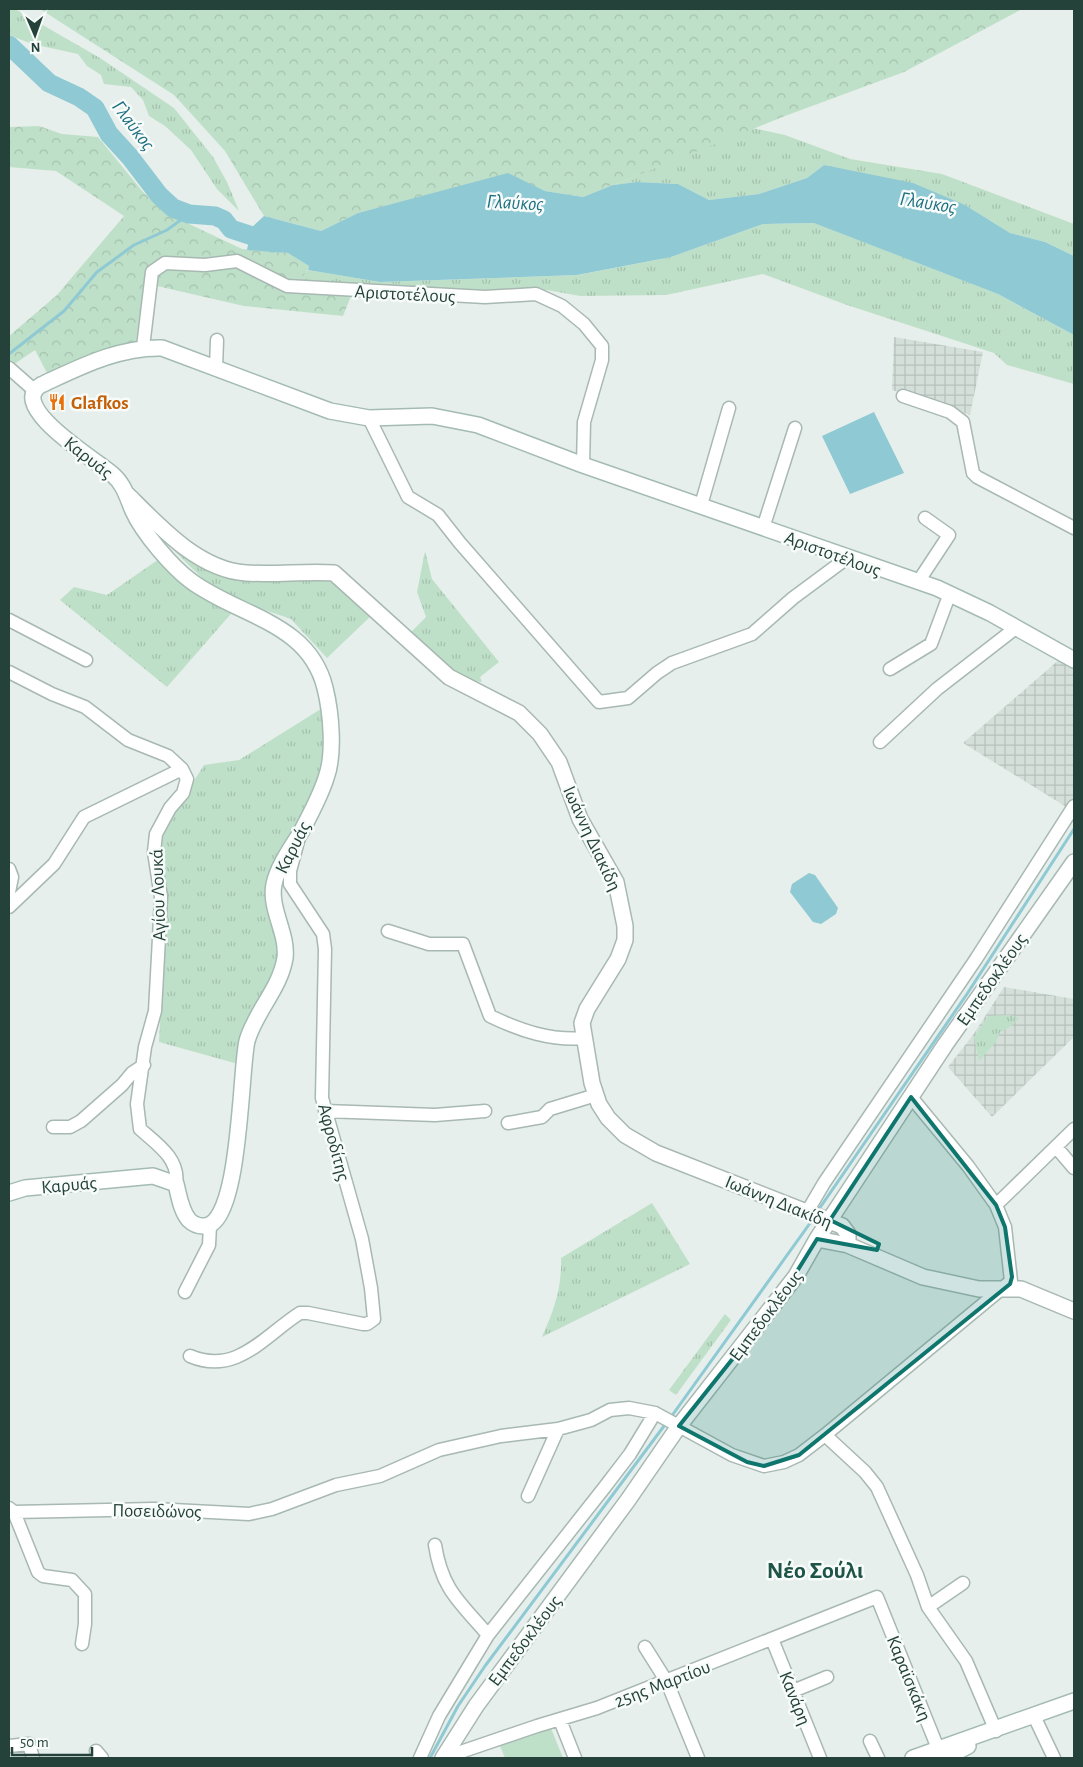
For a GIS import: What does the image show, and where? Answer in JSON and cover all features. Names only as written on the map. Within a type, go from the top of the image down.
[{"type":"street","name":"Αριστοτέλους","points":[[143,347],[152,272],[165,263],[205,264],[237,261],[287,286],[486,297],[536,294],[562,306],[584,324],[602,346],[600,367],[584,422],[583,465]]},
{"type":"street","points":[[216,368],[217,340]]},
{"type":"street","name":"Αριστοτέλους","points":[[34,390],[103,358],[143,347],[162,348],[330,411],[369,418],[432,416],[478,425],[583,465],[701,504],[763,528],[950,593],[1017,627],[1074,660]]},
{"type":"street","points":[[9,368],[34,390]]},
{"type":"street","name":"Καρυάς","points":[[34,390],[33,401],[43,419],[72,445],[116,477],[128,495],[133,511],[144,528],[164,554],[190,581],[227,602],[256,614],[289,634],[313,659],[322,677],[328,706],[330,732],[327,776],[278,872],[273,888],[284,943],[282,969],[248,1038],[239,1135],[228,1192],[219,1219],[210,1226]]},
{"type":"street","points":[[903,396],[950,412],[963,422],[973,473],[977,477],[1074,528]]},
{"type":"street","points":[[701,504],[729,408]]},
{"type":"street","points":[[369,418],[408,497],[438,515],[600,702],[628,698],[657,673],[672,663],[752,634],[793,598],[847,558]]},
{"type":"street","points":[[763,528],[795,428]]},
{"type":"street","name":"Ιωάννη Διακίδη","points":[[128,495],[159,526],[212,565],[246,573],[334,573],[449,677],[520,713],[540,734],[558,762],[580,820],[613,877],[620,893],[625,940],[618,959],[585,1013],[582,1023],[596,1095],[604,1112],[616,1127],[640,1145],[669,1159],[830,1220],[846,1229],[848,1245],[923,1277],[979,1289],[1021,1289],[1074,1311]]},
{"type":"street","points":[[918,582],[949,535],[925,518]]},
{"type":"street","points":[[890,669],[931,644],[950,593]]},
{"type":"street","points":[[9,620],[86,660]]},
{"type":"street","points":[[880,742],[938,689],[1017,627]]},
{"type":"street","points":[[9,672],[52,694],[85,707],[128,740],[168,756],[182,769],[84,817],[54,864],[9,907]]},
{"type":"street","name":"Αγίου Λουκά","points":[[176,1184],[178,1174],[170,1156],[140,1129],[137,1104],[144,1065],[145,1047],[155,1011],[161,897],[154,852],[156,834],[170,808],[183,793],[187,779],[182,769]]},
{"type":"street","points":[[807,1212],[824,1183],[976,959],[1074,806]]},
{"type":"street","name":"Αφροδίτης","points":[[190,1356],[200,1360],[230,1359],[244,1356],[300,1313],[367,1324],[372,1322],[374,1314],[362,1239],[322,1098],[325,948],[323,934],[290,884],[298,836]]},
{"type":"street","name":"Εμπεδοκλέους","points":[[443,1758],[476,1706],[628,1500],[679,1426],[778,1302],[796,1276],[817,1239],[945,1045],[1074,862]]},
{"type":"street","points":[[9,869],[12,877],[9,892]]},
{"type":"street","points":[[388,931],[429,944],[464,944],[490,1016],[512,1027],[544,1036],[569,1040],[585,1038]]},
{"type":"street","points":[[52,1127],[70,1128],[81,1121],[122,1085],[132,1073],[144,1065]]},
{"type":"street","points":[[508,1123],[542,1117],[550,1108],[596,1095]]},
{"type":"street","points":[[911,1097],[968,1166],[996,1205],[1005,1227],[1012,1277],[1010,1284],[1001,1290]]},
{"type":"street","points":[[325,1111],[435,1114],[484,1111]]},
{"type":"street","points":[[996,1205],[1074,1129]]},
{"type":"street","points":[[1056,1147],[1074,1168]]},
{"type":"street","name":"Καρυάς","points":[[9,1193],[25,1188],[153,1176],[176,1184]]},
{"type":"street","points":[[176,1184],[180,1201],[189,1220],[199,1226],[210,1226],[209,1244],[185,1292]]},
{"type":"street","points":[[817,1239],[848,1245]]},
{"type":"street","name":"Ποσειδώνος","points":[[11,1510],[154,1509],[249,1514],[272,1509],[302,1496],[336,1485],[380,1476],[439,1450],[501,1436],[558,1429],[591,1420],[610,1410],[629,1408],[659,1415],[732,1455],[764,1466],[784,1462],[800,1455],[1001,1290]]},
{"type":"street","points":[[420,1758],[438,1716],[488,1635],[659,1415]]},
{"type":"street","points":[[528,1496],[558,1429]]},
{"type":"street","points":[[825,1435],[865,1472],[877,1488],[917,1575],[928,1607],[966,1661],[996,1731]]},
{"type":"street","points":[[11,1510],[38,1572],[42,1576],[72,1580],[85,1594],[85,1624],[82,1644]]},
{"type":"street","points":[[435,1545],[440,1571],[446,1584],[488,1635]]},
{"type":"street","points":[[928,1607],[963,1583]]},
{"type":"street","name":"25ης Μαρτίου","points":[[443,1758],[597,1708],[667,1682],[877,1597]]},
{"type":"street","name":"Καραϊσκάκη","points":[[877,1597],[942,1755]]},
{"type":"street","name":"Κανάρη","points":[[772,1639],[820,1758]]},
{"type":"street","points":[[645,1647],[667,1682],[698,1758]]},
{"type":"street","points":[[793,1691],[826,1677]]},
{"type":"street","points":[[913,1758],[942,1755],[996,1731],[1074,1701]]},
{"type":"street","points":[[1034,1716],[1054,1758]]},
{"type":"street","points":[[560,1720],[575,1758]]},
{"type":"street","points":[[870,1741],[878,1758]]},
{"type":"street","points":[[9,1746],[28,1744],[33,1758]]},
{"type":"highlighted area","points":[[911,1097],[996,1205],[1005,1227],[1012,1277],[1010,1284],[799,1455],[764,1466],[747,1462],[679,1426],[778,1302],[817,1239],[877,1250],[879,1244],[830,1220]]},
{"type":"shaded area","points":[[894,337],[983,352],[970,415],[892,390]]},
{"type":"shaded area","points":[[1061,658],[1074,666],[1074,797],[1068,808],[963,743]]},
{"type":"shaded area","points":[[1004,987],[1074,999],[1074,1037],[992,1117],[948,1067],[973,1035]]},
{"type":"green space","points":[[9,9],[15,9],[100,58],[174,108],[213,157],[227,182],[239,211],[217,189],[191,150],[165,126],[149,116],[143,100],[131,87],[104,84],[101,75],[87,66],[78,54],[32,44],[9,35]]},
{"type":"green space","points":[[40,9],[1022,9],[904,72],[785,116],[583,197],[545,191],[508,174],[358,213],[321,231],[264,216],[225,151],[174,95]]},
{"type":"green space","points":[[39,126],[62,134],[98,137],[143,192],[166,213],[242,249],[288,253],[309,266],[297,283],[293,293],[351,296],[343,316],[244,306],[144,283],[136,342],[48,375],[35,350],[13,365],[9,363],[9,336],[57,295],[124,216],[56,171],[9,167],[9,127]]},
{"type":"green space","points":[[753,128],[785,135],[850,159],[942,174],[1074,224],[1074,256],[1045,242],[1010,233],[965,205],[824,165],[807,178],[759,194],[709,200],[678,184],[637,182],[613,185]]},
{"type":"green space","points":[[815,223],[998,294],[1074,335],[1074,384],[1007,365],[994,353],[847,305],[763,274],[666,295],[580,296],[547,290],[484,294],[355,287],[296,280],[308,270],[380,282],[578,275],[671,257],[763,224]]},
{"type":"green space","points":[[155,532],[208,567],[318,578],[335,582],[372,615],[327,658],[291,619],[242,602],[202,578]]},
{"type":"green space","points":[[425,551],[432,579],[499,662],[480,677],[482,682],[466,680],[441,662],[411,632],[426,617],[417,592]]},
{"type":"green space","points":[[162,557],[236,608],[167,687],[60,600],[74,587],[107,595]]},
{"type":"green space","points":[[324,707],[326,742],[322,778],[280,854],[278,964],[238,1064],[159,1042],[166,919],[161,844],[163,830],[204,765],[239,760]]},
{"type":"green space","points":[[1009,1015],[1019,1018],[1010,1027],[1000,1032],[996,1042],[979,1061],[974,1037],[988,1016]]},
{"type":"green space","points":[[652,1203],[690,1264],[542,1337],[556,1299],[560,1279],[561,1258]]},
{"type":"green space","points":[[725,1314],[731,1320],[676,1395],[669,1390]]},
{"type":"green space","points":[[550,1726],[563,1758],[505,1758],[500,1746]]},
{"type":"water","points":[[824,165],[913,183],[965,205],[1010,233],[1045,242],[1074,256],[1074,335],[998,294],[814,223],[763,224],[671,257],[577,275],[380,282],[308,270],[309,266],[288,253],[247,250],[251,228],[264,216],[321,231],[358,213],[508,173],[545,191],[583,197],[613,185],[637,182],[678,184],[709,200],[759,194],[807,178]]},
{"type":"water","points":[[874,412],[904,473],[850,494],[822,436]]},
{"type":"water","points":[[809,873],[815,875],[838,908],[836,914],[821,924],[813,922],[790,892],[792,884]]},
{"type":"waterway","name":"Γλαύκος","points":[[9,45],[49,83],[79,97],[95,108],[109,134],[130,157],[159,195],[173,208],[189,214],[215,216],[224,220],[231,229],[273,243]]},
{"type":"waterway","points":[[9,354],[64,311],[97,272],[134,245],[167,230],[189,214]]},
{"type":"waterway","points":[[817,1212],[967,994],[1074,829]]},
{"type":"waterway","points":[[671,1417],[813,1219]]},
{"type":"waterway","points":[[430,1758],[458,1706],[485,1666],[667,1422]]},
{"type":"place","name":"Glafkos","points":[[57,402]]},
{"type":"district","name":"Νέο Σούλι","points":[[815,1570]]}]
